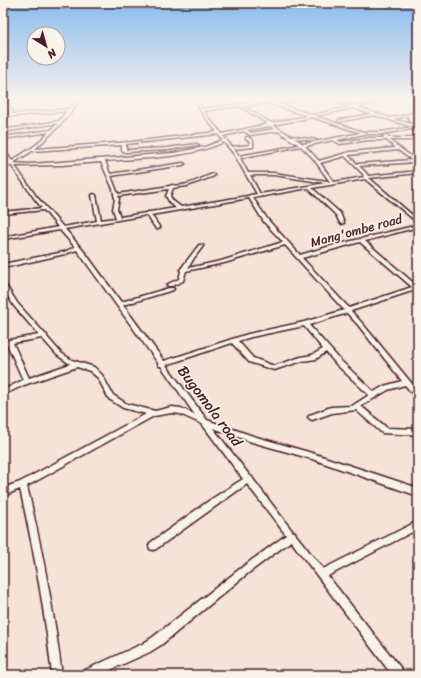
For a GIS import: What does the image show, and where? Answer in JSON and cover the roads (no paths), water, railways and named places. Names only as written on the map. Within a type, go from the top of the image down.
[{"type":"street","points":[[3,138],[42,132]]},
{"type":"street","points":[[12,164],[32,150],[46,138],[51,132]]},
{"type":"street","points":[[32,150],[240,132]]},
{"type":"street","points":[[247,132],[250,134],[266,132]]},
{"type":"street","points":[[279,132],[302,145],[318,162],[333,183]]},
{"type":"street","points":[[358,132],[367,134]]},
{"type":"street","points":[[237,157],[333,139],[389,132]]},
{"type":"street","points":[[381,133],[398,149],[417,162]]},
{"type":"street","points":[[220,134],[232,148],[259,195]]},
{"type":"street","points":[[286,136],[320,142]]},
{"type":"street","points":[[232,148],[252,146],[252,142],[247,138]]},
{"type":"street","points":[[333,139],[340,143],[388,138],[418,140]]},
{"type":"street","points":[[155,140],[161,142],[163,146],[169,148]]},
{"type":"street","points":[[3,165],[103,161],[160,155],[206,148],[225,140]]},
{"type":"street","points":[[124,143],[125,151],[221,142]]},
{"type":"street","points":[[318,162],[345,154],[398,149]]},
{"type":"street","name":"Bugomola road","points":[[3,152],[35,197],[78,248],[206,423],[399,675]]},
{"type":"street","points":[[345,154],[365,174],[366,178],[418,222]]},
{"type":"street","points":[[103,161],[110,175],[110,181],[114,186],[116,195],[115,209],[118,218]]},
{"type":"street","points":[[357,165],[417,162]]},
{"type":"street","points":[[110,175],[183,164]]},
{"type":"street","points":[[3,238],[250,196],[366,178],[418,172]]},
{"type":"street","points":[[247,174],[274,174],[333,183]]},
{"type":"street","points":[[116,195],[188,184],[214,175]]},
{"type":"street","points":[[172,186],[168,196],[171,202],[179,208]]},
{"type":"street","points":[[309,187],[338,214],[342,224]]},
{"type":"street","points":[[94,195],[99,221]]},
{"type":"street","points":[[250,196],[262,216],[375,342],[418,396]]},
{"type":"street","points":[[3,213],[45,209]]},
{"type":"street","points":[[148,213],[158,228]]},
{"type":"street","name":"Mang'ombe road","points":[[299,257],[418,226]]},
{"type":"street","points":[[361,240],[417,288]]},
{"type":"street","points":[[183,270],[223,263],[286,243]]},
{"type":"street","points":[[120,304],[170,287],[181,280],[183,270],[191,260],[192,254],[201,246]]},
{"type":"street","points":[[3,266],[78,248]]},
{"type":"street","points":[[3,285],[16,305],[45,336],[59,354],[70,362],[93,370],[114,400],[125,406],[152,414]]},
{"type":"street","points":[[162,364],[250,335],[305,324],[417,288]]},
{"type":"street","points":[[305,324],[339,363],[374,396]]},
{"type":"street","points":[[27,382],[6,342],[45,336]]},
{"type":"street","points":[[234,341],[251,360],[274,368],[300,359],[314,357],[327,349]]},
{"type":"street","points":[[3,393],[27,382],[78,364]]},
{"type":"street","points":[[312,417],[331,410],[357,407],[386,388],[406,382]]},
{"type":"street","points":[[357,407],[385,431],[418,432]]},
{"type":"street","points":[[3,492],[23,484],[152,414],[177,410],[206,423],[418,492]]},
{"type":"street","points":[[152,546],[249,479]]},
{"type":"street","points":[[23,484],[38,548],[51,623],[57,675]]},
{"type":"street","points":[[323,574],[418,525]]},
{"type":"street","points":[[87,675],[157,641],[244,571],[292,535]]}]
